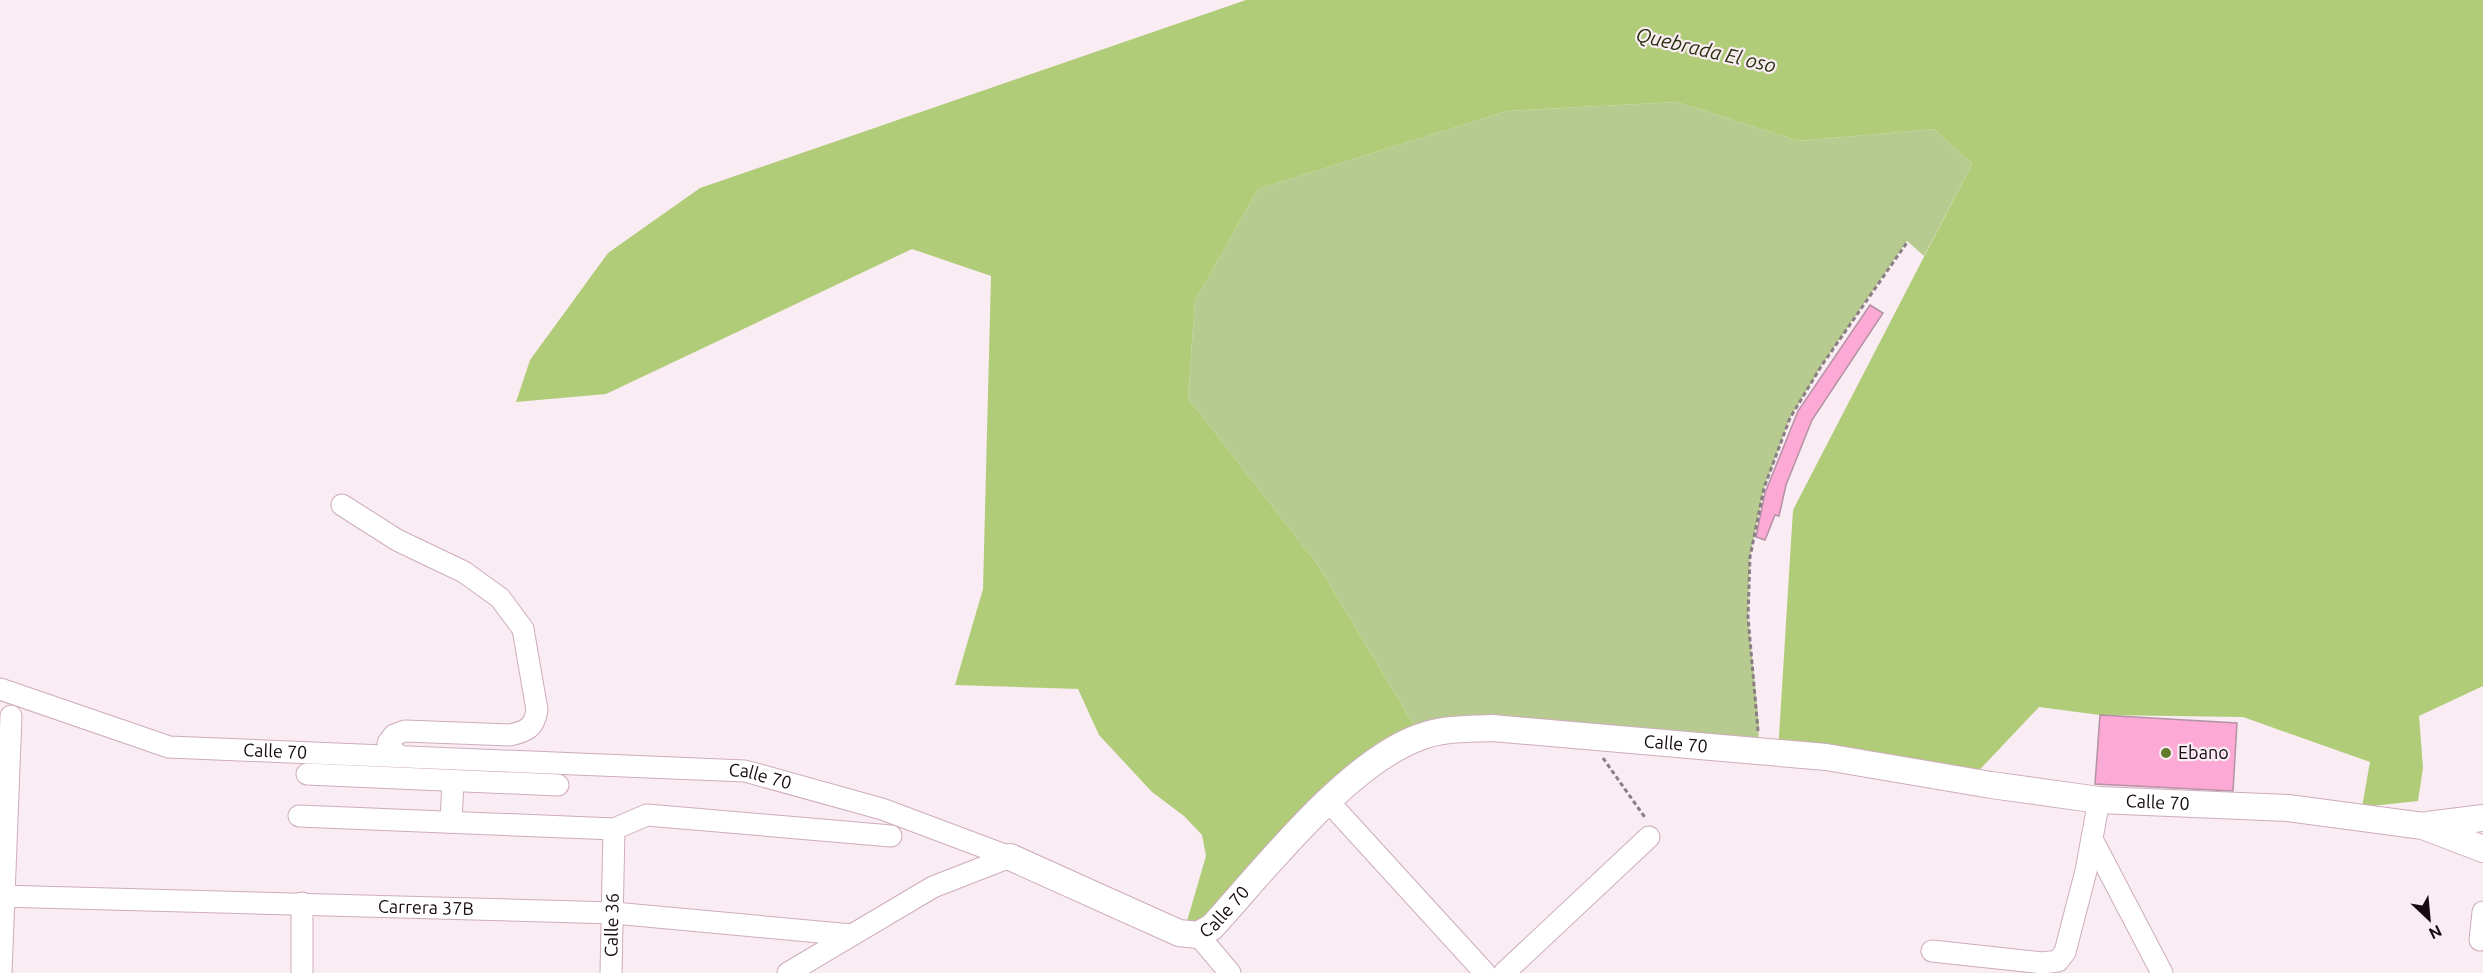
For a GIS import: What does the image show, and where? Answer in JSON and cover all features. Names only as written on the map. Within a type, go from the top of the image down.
[{"type":"main road","name":"Calle 70","points":[[1010,857],[1179,933],[1198,935],[1212,927],[1328,801],[1391,750],[1421,736],[1454,729],[1492,728],[1826,757],[1991,785],[2099,800],[2288,808],[2423,826],[2483,849]]},
{"type":"main road","name":"Calle 70","points":[[2423,826],[2483,818]]},
{"type":"street","points":[[342,506],[397,540],[464,572],[500,598],[523,629],[537,710],[535,723],[526,732],[510,735],[405,731],[394,735],[388,743],[397,755]]},
{"type":"street","name":"Calle 70","points":[[0,689],[169,747],[745,771],[882,809],[1010,857]]},
{"type":"street","points":[[1,973],[3,801],[11,716]]},
{"type":"street","points":[[307,774],[558,785]]},
{"type":"street","points":[[451,822],[453,781]]},
{"type":"street","points":[[1932,951],[2043,963],[2058,961],[2065,952],[2099,800]]},
{"type":"street","points":[[1328,801],[1485,973]]},
{"type":"street","points":[[299,816],[614,829],[647,815],[891,837]]},
{"type":"street","name":"Calle 36","points":[[611,973],[614,829]]},
{"type":"street","points":[[1504,973],[1648,837]]},
{"type":"street","points":[[2092,839],[2162,973]]},
{"type":"street","points":[[788,973],[933,886],[1010,857]]},
{"type":"street","name":"Carrera 37B","points":[[2,896],[614,913],[852,935]]},
{"type":"street","points":[[302,903],[302,973]]},
{"type":"street","points":[[2480,940],[2483,912]]},
{"type":"street","points":[[1198,935],[1230,973]]},
{"type":"path","points":[[1756,751],[1759,724],[1748,617],[1750,557],[1764,488],[1790,418],[1822,365],[1908,241]]},
{"type":"path","points":[[1600,737],[1599,752],[1644,816],[1650,828],[1648,837]]},
{"type":"green space","points":[[1246,0],[2483,0],[2483,686],[2419,716],[2423,768],[2418,801],[2362,807],[2370,762],[2243,717],[2100,715],[2039,707],[1969,781],[1778,752],[1793,510],[1972,164],[1934,129],[1799,141],[1677,102],[1507,111],[1258,189],[1195,301],[1188,398],[1318,565],[1421,737],[1256,879],[1212,927],[1185,928],[1206,856],[1202,835],[1184,816],[1152,792],[1099,735],[1078,689],[955,685],[983,589],[991,276],[912,249],[606,394],[516,402],[530,360],[608,253],[700,188]]},
{"type":"green space","points":[[1677,102],[1799,141],[1934,129],[1972,164],[1924,256],[1907,241],[1822,365],[1790,418],[1764,488],[1750,557],[1748,617],[1759,724],[1758,751],[1421,737],[1318,565],[1188,398],[1195,301],[1258,189],[1507,111]]},
{"type":"building","points":[[1870,305],[1883,313],[1812,420],[1786,485],[1779,516],[1775,515],[1765,540],[1756,537],[1765,493],[1798,411]]},
{"type":"building","name":"Ebano","points":[[2100,715],[2237,723],[2233,791],[2095,784]]},
{"type":"waterway","name":"Quebrada El oso","points":[[1519,0],[1520,3],[1795,72],[1871,23],[2028,0]]},
{"type":"waterway","name":"Quebrada El oso","points":[[2362,0],[2373,116],[2422,182],[2483,140]]},
{"type":"place","name":"Ebano","points":[[2166,753]]}]
